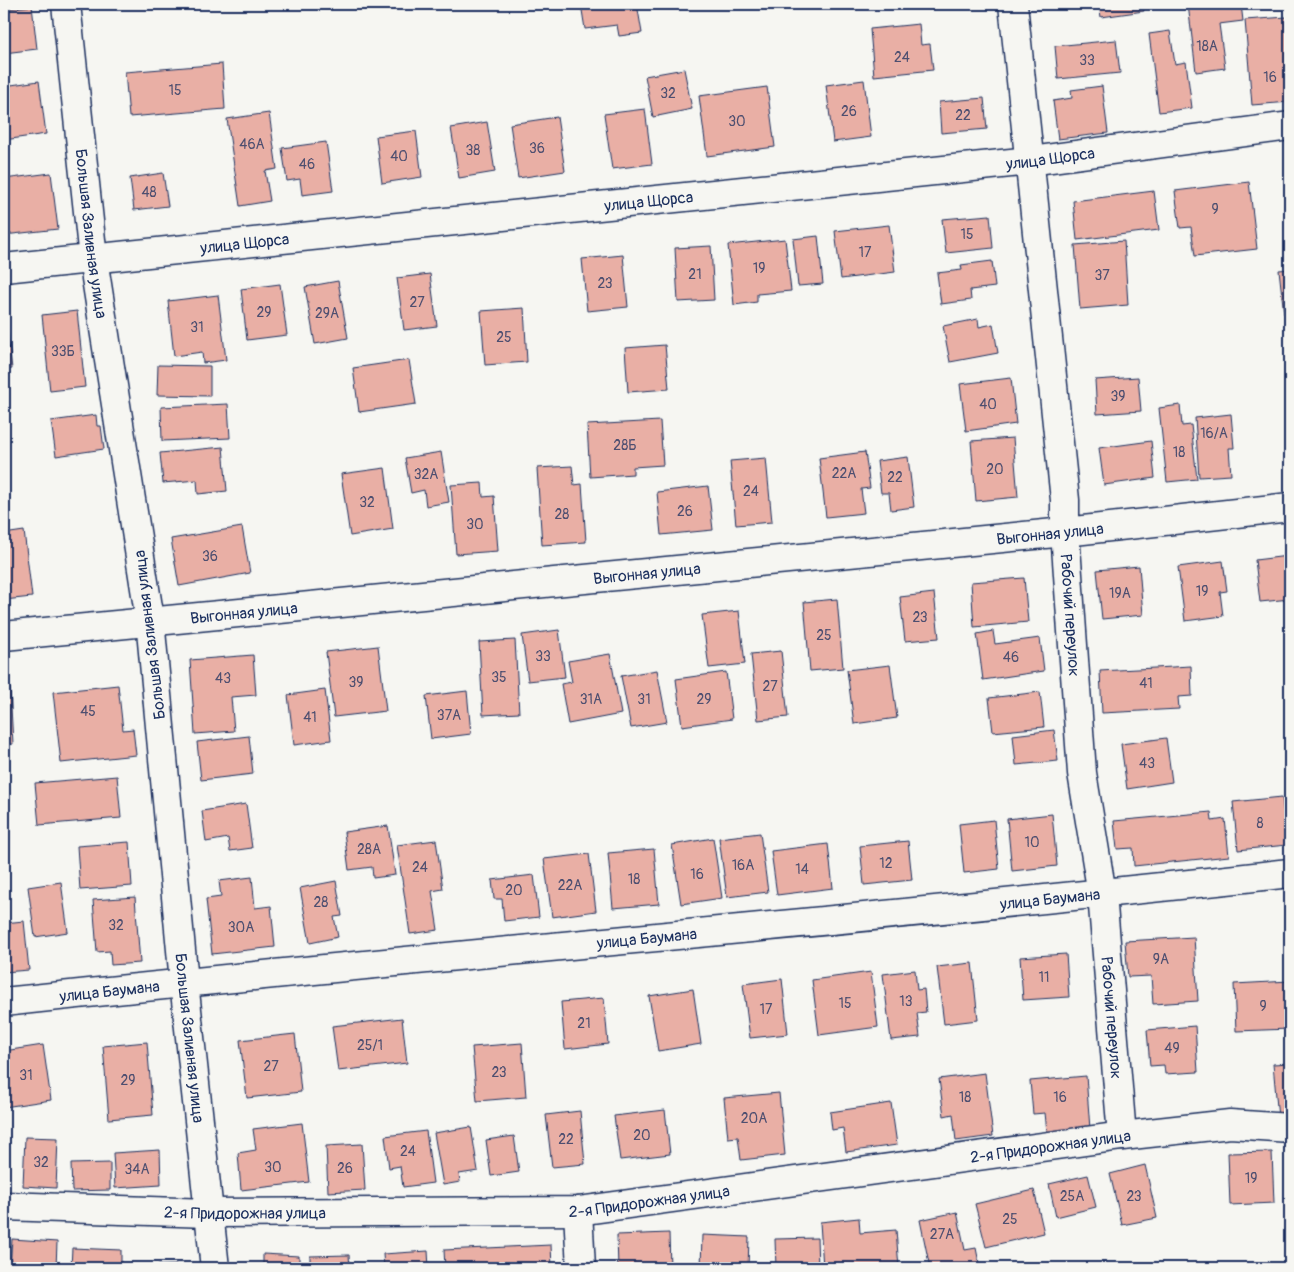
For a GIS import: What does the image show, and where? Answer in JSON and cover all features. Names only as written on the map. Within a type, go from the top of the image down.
[{"type":"street","name":"Большая Заливная улица","points":[[66,4],[93,259],[150,620],[184,982],[214,1268]]},
{"type":"street","name":"Рабочий переулок","points":[[1013,4],[1065,500],[1065,532],[1082,773],[1102,894],[1122,1136]]},
{"type":"street","name":"улица Щорса","points":[[4,268],[1030,162],[1290,126]]},
{"type":"street","name":"Выгонная улица","points":[[4,636],[150,620],[1065,532],[1290,507]]},
{"type":"street","name":"улица Баумана","points":[[4,1002],[184,982],[1102,894],[1290,873]]},
{"type":"street","name":"2-я Придорожная улица","points":[[4,1206],[208,1213],[578,1211],[1122,1136],[1230,1124],[1290,1128]]},
{"type":"street","points":[[578,1211],[581,1268]]},
{"type":"building","points":[[581,4],[637,4],[642,33],[619,36],[617,25],[585,29]]},
{"type":"building","points":[[1099,4],[1143,4],[1144,11],[1101,17]]},
{"type":"building","points":[[1188,4],[1241,4],[1243,21],[1219,24],[1225,68],[1196,72]]},
{"type":"building","points":[[32,6],[37,49],[4,53],[4,9]]},
{"type":"building","points":[[1287,17],[1290,102],[1252,105],[1245,20]]},
{"type":"building","points":[[919,24],[921,45],[930,44],[933,70],[874,76],[870,29]]},
{"type":"building","points":[[1170,31],[1175,64],[1186,62],[1192,108],[1159,112],[1149,34]]},
{"type":"building","points":[[1116,40],[1120,73],[1058,79],[1055,46]]},
{"type":"building","points":[[222,64],[225,109],[129,117],[125,72]]},
{"type":"building","points":[[684,69],[692,109],[653,117],[645,76]]},
{"type":"building","points":[[864,80],[871,137],[833,142],[826,85]]},
{"type":"building","points":[[39,81],[46,134],[4,140],[4,86]]},
{"type":"building","points":[[1102,86],[1108,133],[1058,139],[1053,101],[1072,98],[1071,90]]},
{"type":"building","points":[[767,87],[775,147],[707,156],[699,96]]},
{"type":"building","points":[[984,98],[987,129],[941,133],[939,102]]},
{"type":"building","points":[[645,109],[652,164],[612,169],[604,114]]},
{"type":"building","points":[[269,113],[277,169],[265,171],[270,201],[240,206],[227,119]]},
{"type":"building","points":[[557,117],[565,171],[518,178],[510,124]]},
{"type":"building","points":[[487,122],[495,172],[459,178],[451,128]]},
{"type":"building","points":[[416,131],[422,177],[382,183],[376,136]]},
{"type":"building","points":[[326,142],[333,191],[302,195],[300,179],[287,181],[282,148]]},
{"type":"building","points":[[51,173],[58,229],[4,235],[4,179]]},
{"type":"building","points":[[163,173],[168,206],[134,210],[130,178]]},
{"type":"building","points":[[1249,182],[1257,249],[1195,256],[1191,227],[1180,228],[1175,191]]},
{"type":"building","points":[[1154,191],[1159,230],[1077,240],[1073,201]]},
{"type":"building","points":[[990,215],[993,248],[946,253],[942,219]]},
{"type":"building","points":[[889,225],[895,272],[841,279],[835,231]]},
{"type":"building","points":[[818,236],[823,284],[798,286],[793,239]]},
{"type":"building","points":[[785,239],[791,291],[757,294],[757,302],[734,305],[728,245]]},
{"type":"building","points":[[1124,241],[1128,305],[1080,309],[1075,245]]},
{"type":"building","points":[[711,246],[714,300],[678,302],[675,248]]},
{"type":"building","points":[[623,255],[628,307],[587,311],[582,259]]},
{"type":"building","points":[[992,261],[995,287],[970,290],[971,300],[941,304],[937,273],[962,270],[961,265]]},
{"type":"building","points":[[1290,269],[1290,314],[1284,314],[1279,270]]},
{"type":"building","points":[[430,274],[437,326],[404,330],[397,278]]},
{"type":"building","points":[[338,281],[348,338],[315,344],[305,287]]},
{"type":"building","points":[[280,284],[287,335],[247,340],[241,289]]},
{"type":"building","points":[[218,295],[226,360],[203,363],[202,352],[174,356],[168,301]]},
{"type":"building","points":[[524,308],[527,362],[485,365],[481,311]]},
{"type":"building","points":[[77,311],[85,387],[50,391],[42,315]]},
{"type":"building","points":[[4,318],[6,318],[12,369],[4,370]]},
{"type":"building","points":[[978,319],[979,327],[993,324],[998,353],[950,362],[943,326]]},
{"type":"building","points":[[665,345],[669,389],[628,392],[625,348]]},
{"type":"building","points":[[409,360],[416,404],[359,412],[353,368]]},
{"type":"building","points":[[158,365],[210,366],[210,396],[157,395]]},
{"type":"building","points":[[1138,377],[1141,411],[1097,414],[1095,380]]},
{"type":"building","points":[[1011,378],[1016,424],[966,431],[960,384]]},
{"type":"building","points":[[228,404],[230,438],[162,441],[161,407]]},
{"type":"building","points":[[1180,405],[1182,426],[1191,425],[1197,479],[1167,482],[1159,408]]},
{"type":"building","points":[[1231,414],[1234,448],[1229,448],[1231,475],[1199,477],[1195,418]]},
{"type":"building","points":[[96,415],[97,426],[101,426],[104,449],[56,456],[51,421]]},
{"type":"building","points":[[660,421],[663,465],[633,467],[633,474],[590,477],[587,425]]},
{"type":"building","points":[[1013,438],[1018,497],[976,501],[971,441]]},
{"type":"building","points":[[1151,441],[1155,478],[1104,485],[1099,448]]},
{"type":"building","points":[[223,447],[227,491],[198,494],[197,480],[163,483],[160,453]]},
{"type":"building","points":[[441,452],[449,502],[426,506],[424,490],[411,493],[405,458]]},
{"type":"building","points":[[865,452],[870,488],[861,489],[864,513],[826,517],[819,458]]},
{"type":"building","points":[[908,457],[914,507],[891,510],[889,493],[881,493],[877,461]]},
{"type":"building","points":[[766,458],[772,522],[736,525],[730,461]]},
{"type":"building","points":[[572,466],[574,485],[582,484],[586,542],[542,545],[537,468]]},
{"type":"building","points":[[385,468],[393,529],[350,536],[341,474]]},
{"type":"building","points":[[482,483],[483,497],[494,496],[498,551],[456,554],[451,485]]},
{"type":"building","points":[[708,486],[713,530],[661,535],[657,492]]},
{"type":"building","points":[[242,527],[250,573],[179,586],[171,539]]},
{"type":"building","points":[[24,531],[32,597],[4,600],[4,534]]},
{"type":"building","points":[[1288,556],[1290,599],[1260,602],[1255,560]]},
{"type":"building","points":[[1223,561],[1227,591],[1220,592],[1223,616],[1185,621],[1178,567]]},
{"type":"building","points":[[1139,566],[1143,615],[1102,619],[1097,570]]},
{"type":"building","points":[[1024,578],[1028,622],[974,627],[971,582]]},
{"type":"building","points":[[934,593],[939,638],[905,641],[900,597]]},
{"type":"building","points":[[837,599],[843,668],[810,671],[804,602]]},
{"type":"building","points":[[739,611],[745,664],[709,668],[702,615]]},
{"type":"building","points":[[559,630],[565,677],[528,681],[522,635]]},
{"type":"building","points":[[993,631],[995,644],[1040,638],[1044,671],[983,680],[977,634]]},
{"type":"building","points":[[515,640],[519,713],[483,715],[479,642]]},
{"type":"building","points":[[378,646],[386,711],[334,717],[326,652]]},
{"type":"building","points":[[781,651],[788,717],[758,720],[751,654]]},
{"type":"building","points":[[610,654],[621,714],[568,724],[561,684],[572,682],[568,661]]},
{"type":"building","points":[[253,655],[256,695],[231,697],[234,731],[195,734],[190,660]]},
{"type":"building","points":[[890,665],[897,718],[854,724],[847,670]]},
{"type":"building","points":[[1191,666],[1192,696],[1178,697],[1179,709],[1102,713],[1100,671]]},
{"type":"building","points":[[657,670],[667,722],[631,728],[621,676]]},
{"type":"building","points":[[726,672],[732,719],[682,726],[676,679]]},
{"type":"building","points":[[118,685],[123,730],[133,729],[136,755],[61,763],[53,692]]},
{"type":"building","points":[[10,688],[13,744],[4,744],[4,689]]},
{"type":"building","points":[[325,690],[331,740],[294,745],[288,695]]},
{"type":"building","points":[[467,691],[471,734],[431,739],[426,696]]},
{"type":"building","points":[[1040,692],[1044,727],[993,732],[989,698]]},
{"type":"building","points":[[1054,730],[1058,761],[1016,765],[1013,735]]},
{"type":"building","points":[[249,736],[253,774],[201,780],[197,742]]},
{"type":"building","points":[[1166,738],[1172,782],[1127,789],[1121,744]]},
{"type":"building","points":[[117,776],[121,818],[39,825],[35,783]]},
{"type":"building","points":[[1282,797],[1287,845],[1238,850],[1233,802]]},
{"type":"building","points":[[246,804],[252,848],[230,851],[228,838],[206,842],[202,811]]},
{"type":"building","points":[[1211,812],[1212,821],[1225,819],[1229,856],[1134,866],[1133,848],[1117,849],[1114,821]]},
{"type":"building","points":[[1052,814],[1057,866],[1012,871],[1007,819]]},
{"type":"building","points":[[994,820],[999,869],[964,873],[959,824]]},
{"type":"building","points":[[388,826],[395,875],[373,878],[372,867],[349,870],[344,832]]},
{"type":"building","points":[[760,833],[768,892],[727,897],[719,838]]},
{"type":"building","points":[[713,838],[722,898],[681,904],[672,845]]},
{"type":"building","points":[[436,840],[443,889],[432,891],[438,930],[410,934],[397,845]]},
{"type":"building","points":[[908,841],[912,880],[864,885],[860,846]]},
{"type":"building","points":[[129,842],[132,886],[80,890],[77,846]]},
{"type":"building","points":[[828,844],[833,888],[777,895],[771,851]]},
{"type":"building","points":[[654,849],[659,904],[613,908],[608,853]]},
{"type":"building","points":[[589,854],[596,911],[552,917],[544,859]]},
{"type":"building","points":[[534,875],[539,917],[504,921],[502,899],[494,899],[492,880]]},
{"type":"building","points":[[252,877],[255,908],[271,906],[275,947],[212,954],[206,899],[221,897],[219,881]]},
{"type":"building","points":[[336,881],[342,916],[334,917],[338,937],[310,943],[300,888]]},
{"type":"building","points":[[61,882],[68,932],[35,937],[28,887]]},
{"type":"building","points":[[135,897],[140,963],[111,965],[110,951],[97,952],[93,900]]},
{"type":"building","points":[[24,921],[29,970],[4,972],[4,923]]},
{"type":"building","points":[[1194,937],[1198,1001],[1153,1004],[1151,976],[1128,977],[1125,941]]},
{"type":"building","points":[[1066,954],[1069,997],[1023,1000],[1020,957]]},
{"type":"building","points":[[972,963],[978,1020],[944,1024],[937,967]]},
{"type":"building","points":[[915,970],[917,990],[924,989],[926,1012],[917,1013],[920,1037],[891,1040],[883,974]]},
{"type":"building","points":[[871,972],[878,1027],[819,1035],[812,980]]},
{"type":"building","points":[[782,979],[788,1034],[750,1038],[743,984]]},
{"type":"building","points":[[1290,981],[1290,1029],[1236,1031],[1234,984]]},
{"type":"building","points":[[693,989],[701,1044],[658,1051],[649,996]]},
{"type":"building","points":[[604,998],[608,1044],[565,1049],[561,1002]]},
{"type":"building","points":[[402,1018],[407,1063],[338,1071],[332,1026]]},
{"type":"building","points":[[1195,1026],[1198,1072],[1165,1074],[1164,1065],[1150,1066],[1147,1030]]},
{"type":"building","points":[[295,1034],[301,1092],[247,1098],[240,1040]]},
{"type":"building","points":[[147,1042],[153,1115],[109,1119],[103,1046]]},
{"type":"building","points":[[522,1043],[526,1097],[477,1101],[472,1047]]},
{"type":"building","points":[[43,1045],[51,1100],[4,1107],[4,1051]]},
{"type":"building","points":[[1290,1063],[1290,1117],[1278,1118],[1273,1064]]},
{"type":"building","points":[[985,1073],[993,1136],[956,1141],[953,1114],[944,1116],[939,1079]]},
{"type":"building","points":[[1086,1076],[1090,1129],[1047,1132],[1045,1113],[1033,1114],[1030,1081]]},
{"type":"building","points":[[779,1093],[785,1155],[741,1160],[738,1137],[728,1138],[724,1098]]},
{"type":"building","points":[[891,1103],[897,1145],[846,1152],[843,1128],[832,1130],[830,1112]]},
{"type":"building","points":[[665,1110],[670,1154],[620,1160],[614,1116]]},
{"type":"building","points":[[580,1111],[585,1164],[552,1167],[546,1115]]},
{"type":"building","points":[[302,1123],[309,1182],[241,1190],[238,1153],[256,1150],[253,1129]]},
{"type":"building","points":[[471,1127],[478,1171],[459,1174],[460,1182],[443,1185],[434,1133]]},
{"type":"building","points":[[426,1131],[433,1183],[403,1187],[400,1166],[389,1168],[385,1136]]},
{"type":"building","points":[[514,1136],[519,1172],[491,1176],[486,1140]]},
{"type":"building","points":[[25,1137],[58,1138],[56,1188],[23,1186]]},
{"type":"building","points":[[362,1144],[365,1190],[328,1192],[326,1146]]},
{"type":"building","points":[[160,1150],[161,1185],[115,1188],[113,1153]]},
{"type":"building","points":[[1272,1152],[1274,1203],[1230,1205],[1228,1153]]},
{"type":"building","points":[[110,1163],[110,1190],[72,1191],[71,1164]]},
{"type":"building","points":[[1145,1165],[1157,1218],[1122,1225],[1110,1174]]},
{"type":"building","points":[[1088,1175],[1096,1207],[1056,1217],[1049,1184]]},
{"type":"building","points":[[1034,1190],[1044,1233],[986,1247],[975,1204]]},
{"type":"building","points":[[957,1212],[965,1250],[976,1248],[980,1268],[930,1268],[920,1220]]},
{"type":"building","points":[[859,1218],[860,1233],[896,1230],[899,1268],[823,1268],[820,1222]]},
{"type":"building","points":[[669,1233],[670,1268],[618,1268],[617,1235]]},
{"type":"building","points":[[702,1235],[749,1237],[748,1268],[701,1268]]},
{"type":"building","points":[[817,1238],[818,1268],[776,1268],[775,1239]]},
{"type":"building","points":[[12,1239],[57,1242],[56,1268],[10,1268]]},
{"type":"building","points":[[551,1245],[552,1268],[445,1268],[444,1250]]},
{"type":"building","points":[[72,1248],[121,1250],[121,1268],[71,1268]]},
{"type":"building","points":[[428,1251],[429,1268],[384,1268],[383,1254]]},
{"type":"building","points":[[263,1254],[299,1256],[299,1268],[263,1268]]},
{"type":"building","points":[[349,1255],[350,1268],[310,1268],[310,1256]]},
{"type":"building","points":[[183,1265],[183,1268],[140,1268],[140,1266]]}]
